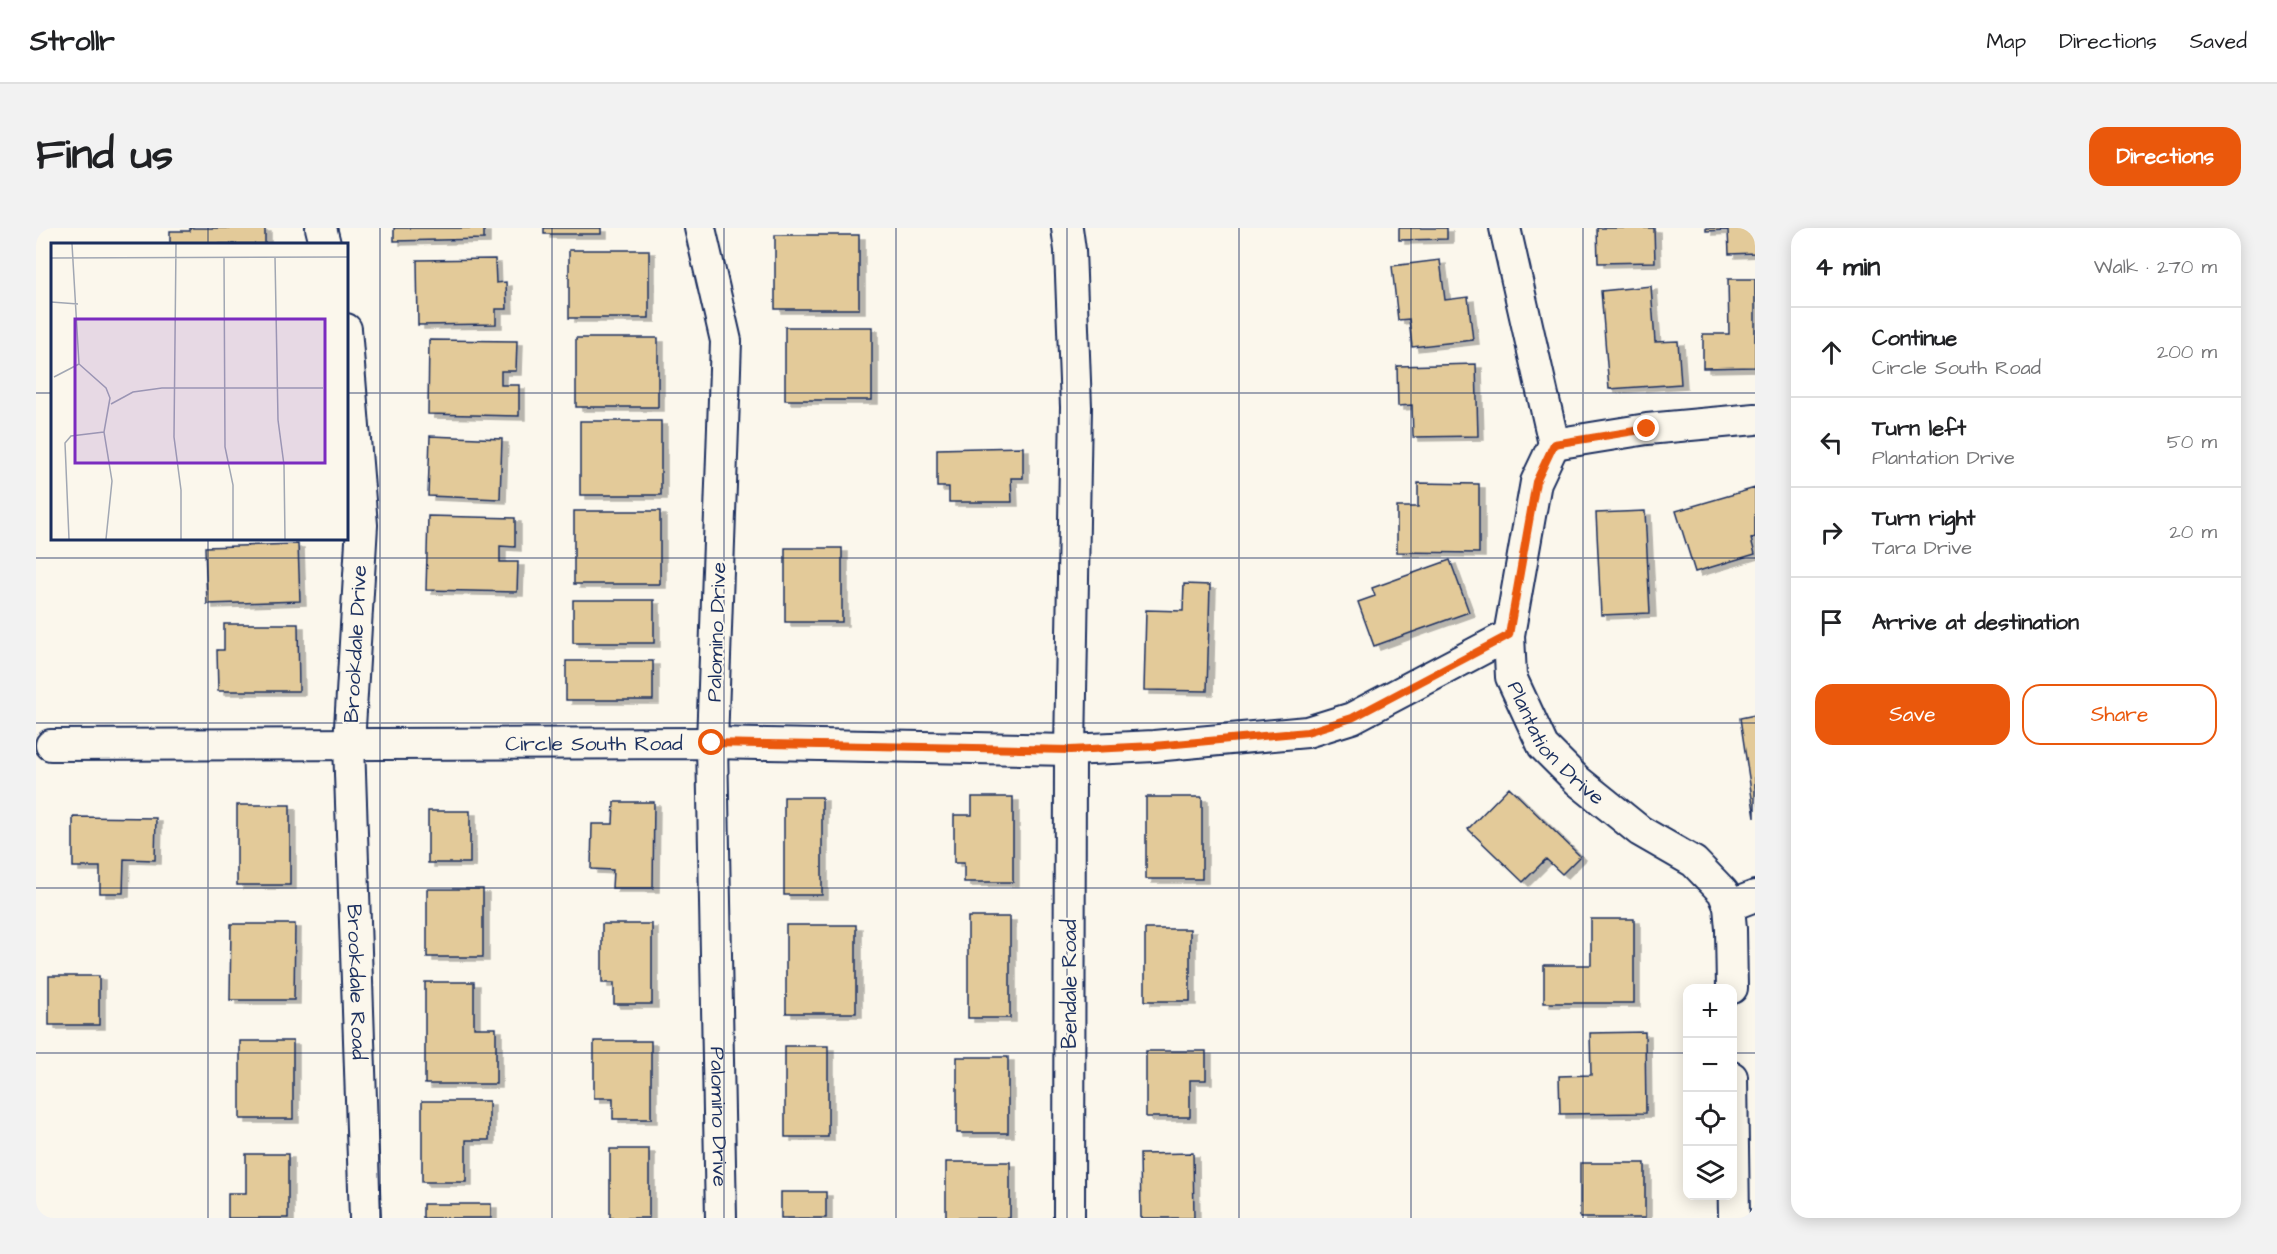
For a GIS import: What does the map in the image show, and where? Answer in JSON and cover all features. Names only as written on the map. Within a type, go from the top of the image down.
[{"type":"street","points":[[321,228],[325,243]]},
{"type":"street","name":"Palomino Drive","points":[[700,228],[726,341],[712,743],[721,1218]]},
{"type":"street","name":"Bendale Road","points":[[1067,228],[1077,407],[1070,750],[1069,1218]]},
{"type":"street","points":[[1504,228],[1554,444],[1647,429],[1755,419]]},
{"type":"street","name":"Brookdale Drive","points":[[348,354],[362,525],[349,744]]},
{"type":"street","name":"Plantation Drive","points":[[1554,444],[1536,482],[1509,635],[1511,677],[1543,746],[1578,781],[1640,831],[1694,862],[1723,892],[1742,901],[1732,984]]},
{"type":"street","name":"Circle South Road","points":[[51,745],[712,743],[1070,750],[1154,746],[1307,732],[1352,718],[1509,635]]},
{"type":"street","name":"Brookdale Road","points":[[349,744],[365,1218]]},
{"type":"street","points":[[1732,1092],[1734,1218]]},
{"type":"building","points":[[190,228],[265,228],[265,243],[170,243],[170,231],[190,231]]},
{"type":"building","points":[[394,228],[484,228],[484,239],[394,241]]},
{"type":"building","points":[[544,228],[601,228],[601,234],[544,234]]},
{"type":"building","points":[[1399,228],[1447,228],[1447,239],[1399,240]]},
{"type":"building","points":[[1597,228],[1654,228],[1655,262],[1598,263]]},
{"type":"building","points":[[1706,228],[1755,228],[1755,253],[1729,254],[1728,230],[1706,231]]},
{"type":"building","points":[[775,235],[859,235],[859,309],[775,309]]},
{"type":"building","points":[[569,250],[649,250],[649,318],[569,318]]},
{"type":"building","points":[[495,259],[496,283],[506,282],[507,309],[496,309],[496,324],[418,325],[417,260]]},
{"type":"building","points":[[1440,260],[1445,300],[1468,297],[1473,340],[1412,347],[1409,319],[1398,320],[1392,266]]},
{"type":"building","points":[[1728,279],[1755,279],[1755,367],[1703,368],[1703,334],[1729,334]]},
{"type":"building","points":[[1651,286],[1655,342],[1678,341],[1681,384],[1609,389],[1601,291]]},
{"type":"building","points":[[785,327],[872,327],[872,400],[785,400]]},
{"type":"building","points":[[576,338],[658,338],[658,407],[576,407]]},
{"type":"building","points":[[429,340],[517,341],[516,371],[501,371],[501,385],[519,385],[519,416],[428,414]]},
{"type":"building","points":[[1476,364],[1478,436],[1413,437],[1412,405],[1398,406],[1397,366]]},
{"type":"building","points":[[580,421],[661,421],[661,495],[580,495]]},
{"type":"building","points":[[430,436],[502,439],[500,499],[428,496]]},
{"type":"building","points":[[1023,447],[1023,478],[1011,478],[1012,502],[949,502],[949,487],[937,487],[937,449]]},
{"type":"building","points":[[1418,483],[1479,484],[1479,553],[1397,552],[1397,507],[1418,507]]},
{"type":"building","points":[[1755,488],[1755,537],[1751,539],[1755,554],[1695,572],[1676,511]]},
{"type":"building","points":[[574,511],[660,511],[660,584],[574,584]]},
{"type":"building","points":[[1645,511],[1650,613],[1601,615],[1596,513]]},
{"type":"building","points":[[428,516],[515,518],[515,547],[500,546],[500,562],[518,562],[517,592],[426,590]]},
{"type":"building","points":[[298,544],[300,601],[207,604],[205,547]]},
{"type":"building","points":[[785,548],[842,548],[842,622],[785,622]]},
{"type":"building","points":[[1450,560],[1469,612],[1374,646],[1358,602],[1375,596],[1372,588]]},
{"type":"building","points":[[1184,584],[1210,585],[1207,691],[1144,690],[1146,610],[1183,611]]},
{"type":"building","points":[[573,600],[654,600],[654,643],[573,643]]},
{"type":"building","points":[[224,624],[298,624],[299,691],[218,691],[217,650],[224,650]]},
{"type":"building","points":[[566,661],[653,661],[653,700],[566,700]]},
{"type":"building","points":[[1755,715],[1755,818],[1740,718]]},
{"type":"building","points":[[1509,787],[1580,856],[1562,874],[1546,859],[1523,882],[1468,829]]},
{"type":"building","points":[[784,797],[822,797],[822,895],[784,895]]},
{"type":"building","points":[[972,797],[1013,797],[1013,882],[964,882],[964,863],[954,863],[954,815],[972,815]]},
{"type":"building","points":[[1146,797],[1202,797],[1202,879],[1146,879]]},
{"type":"building","points":[[614,802],[654,802],[653,888],[612,888],[613,870],[591,869],[592,824],[613,824]]},
{"type":"building","points":[[237,805],[290,805],[290,885],[237,885]]},
{"type":"building","points":[[428,811],[470,811],[470,863],[428,863]]},
{"type":"building","points":[[73,817],[156,818],[155,860],[124,859],[123,893],[100,893],[100,867],[73,867]]},
{"type":"building","points":[[427,889],[483,889],[483,957],[427,957]]},
{"type":"building","points":[[968,917],[1010,917],[1010,1018],[968,1018]]},
{"type":"building","points":[[1591,919],[1634,919],[1634,1003],[1544,1003],[1544,965],[1591,965]]},
{"type":"building","points":[[231,924],[295,924],[294,1000],[230,1000]]},
{"type":"building","points":[[602,924],[652,924],[652,1004],[614,1004],[614,983],[602,983]]},
{"type":"building","points":[[786,925],[856,925],[856,1013],[786,1013]]},
{"type":"building","points":[[1145,929],[1190,929],[1190,1001],[1145,1001]]},
{"type":"building","points":[[49,976],[99,976],[99,1025],[49,1025]]},
{"type":"building","points":[[425,982],[474,982],[474,1028],[496,1028],[496,1084],[425,1084]]},
{"type":"building","points":[[1645,1032],[1646,1113],[1560,1114],[1559,1076],[1591,1075],[1590,1033]]},
{"type":"building","points":[[240,1041],[293,1041],[293,1119],[240,1119]]},
{"type":"building","points":[[594,1041],[651,1041],[651,1119],[613,1119],[613,1098],[594,1098]]},
{"type":"building","points":[[785,1046],[828,1046],[828,1137],[785,1137]]},
{"type":"building","points":[[1146,1051],[1206,1051],[1206,1080],[1190,1080],[1190,1117],[1146,1117]]},
{"type":"building","points":[[957,1057],[1008,1057],[1008,1133],[957,1133]]},
{"type":"building","points":[[422,1101],[489,1101],[489,1140],[466,1140],[466,1182],[422,1182]]},
{"type":"building","points":[[610,1149],[649,1149],[649,1218],[610,1218]]},
{"type":"building","points":[[1193,1153],[1194,1218],[1141,1218],[1140,1154]]},
{"type":"building","points":[[246,1154],[288,1154],[288,1218],[228,1218],[228,1193],[246,1193]]},
{"type":"building","points":[[946,1162],[1010,1162],[1010,1218],[946,1218]]},
{"type":"building","points":[[1580,1163],[1645,1163],[1645,1218],[1580,1218]]},
{"type":"building","points":[[781,1192],[826,1192],[826,1218],[781,1218]]},
{"type":"building","points":[[423,1204],[491,1204],[491,1218],[423,1218]]},
{"type":"route","points":[[712,743],[1070,750],[1154,746],[1307,732],[1352,718],[1509,635],[1536,482],[1554,444],[1647,429]]}]
